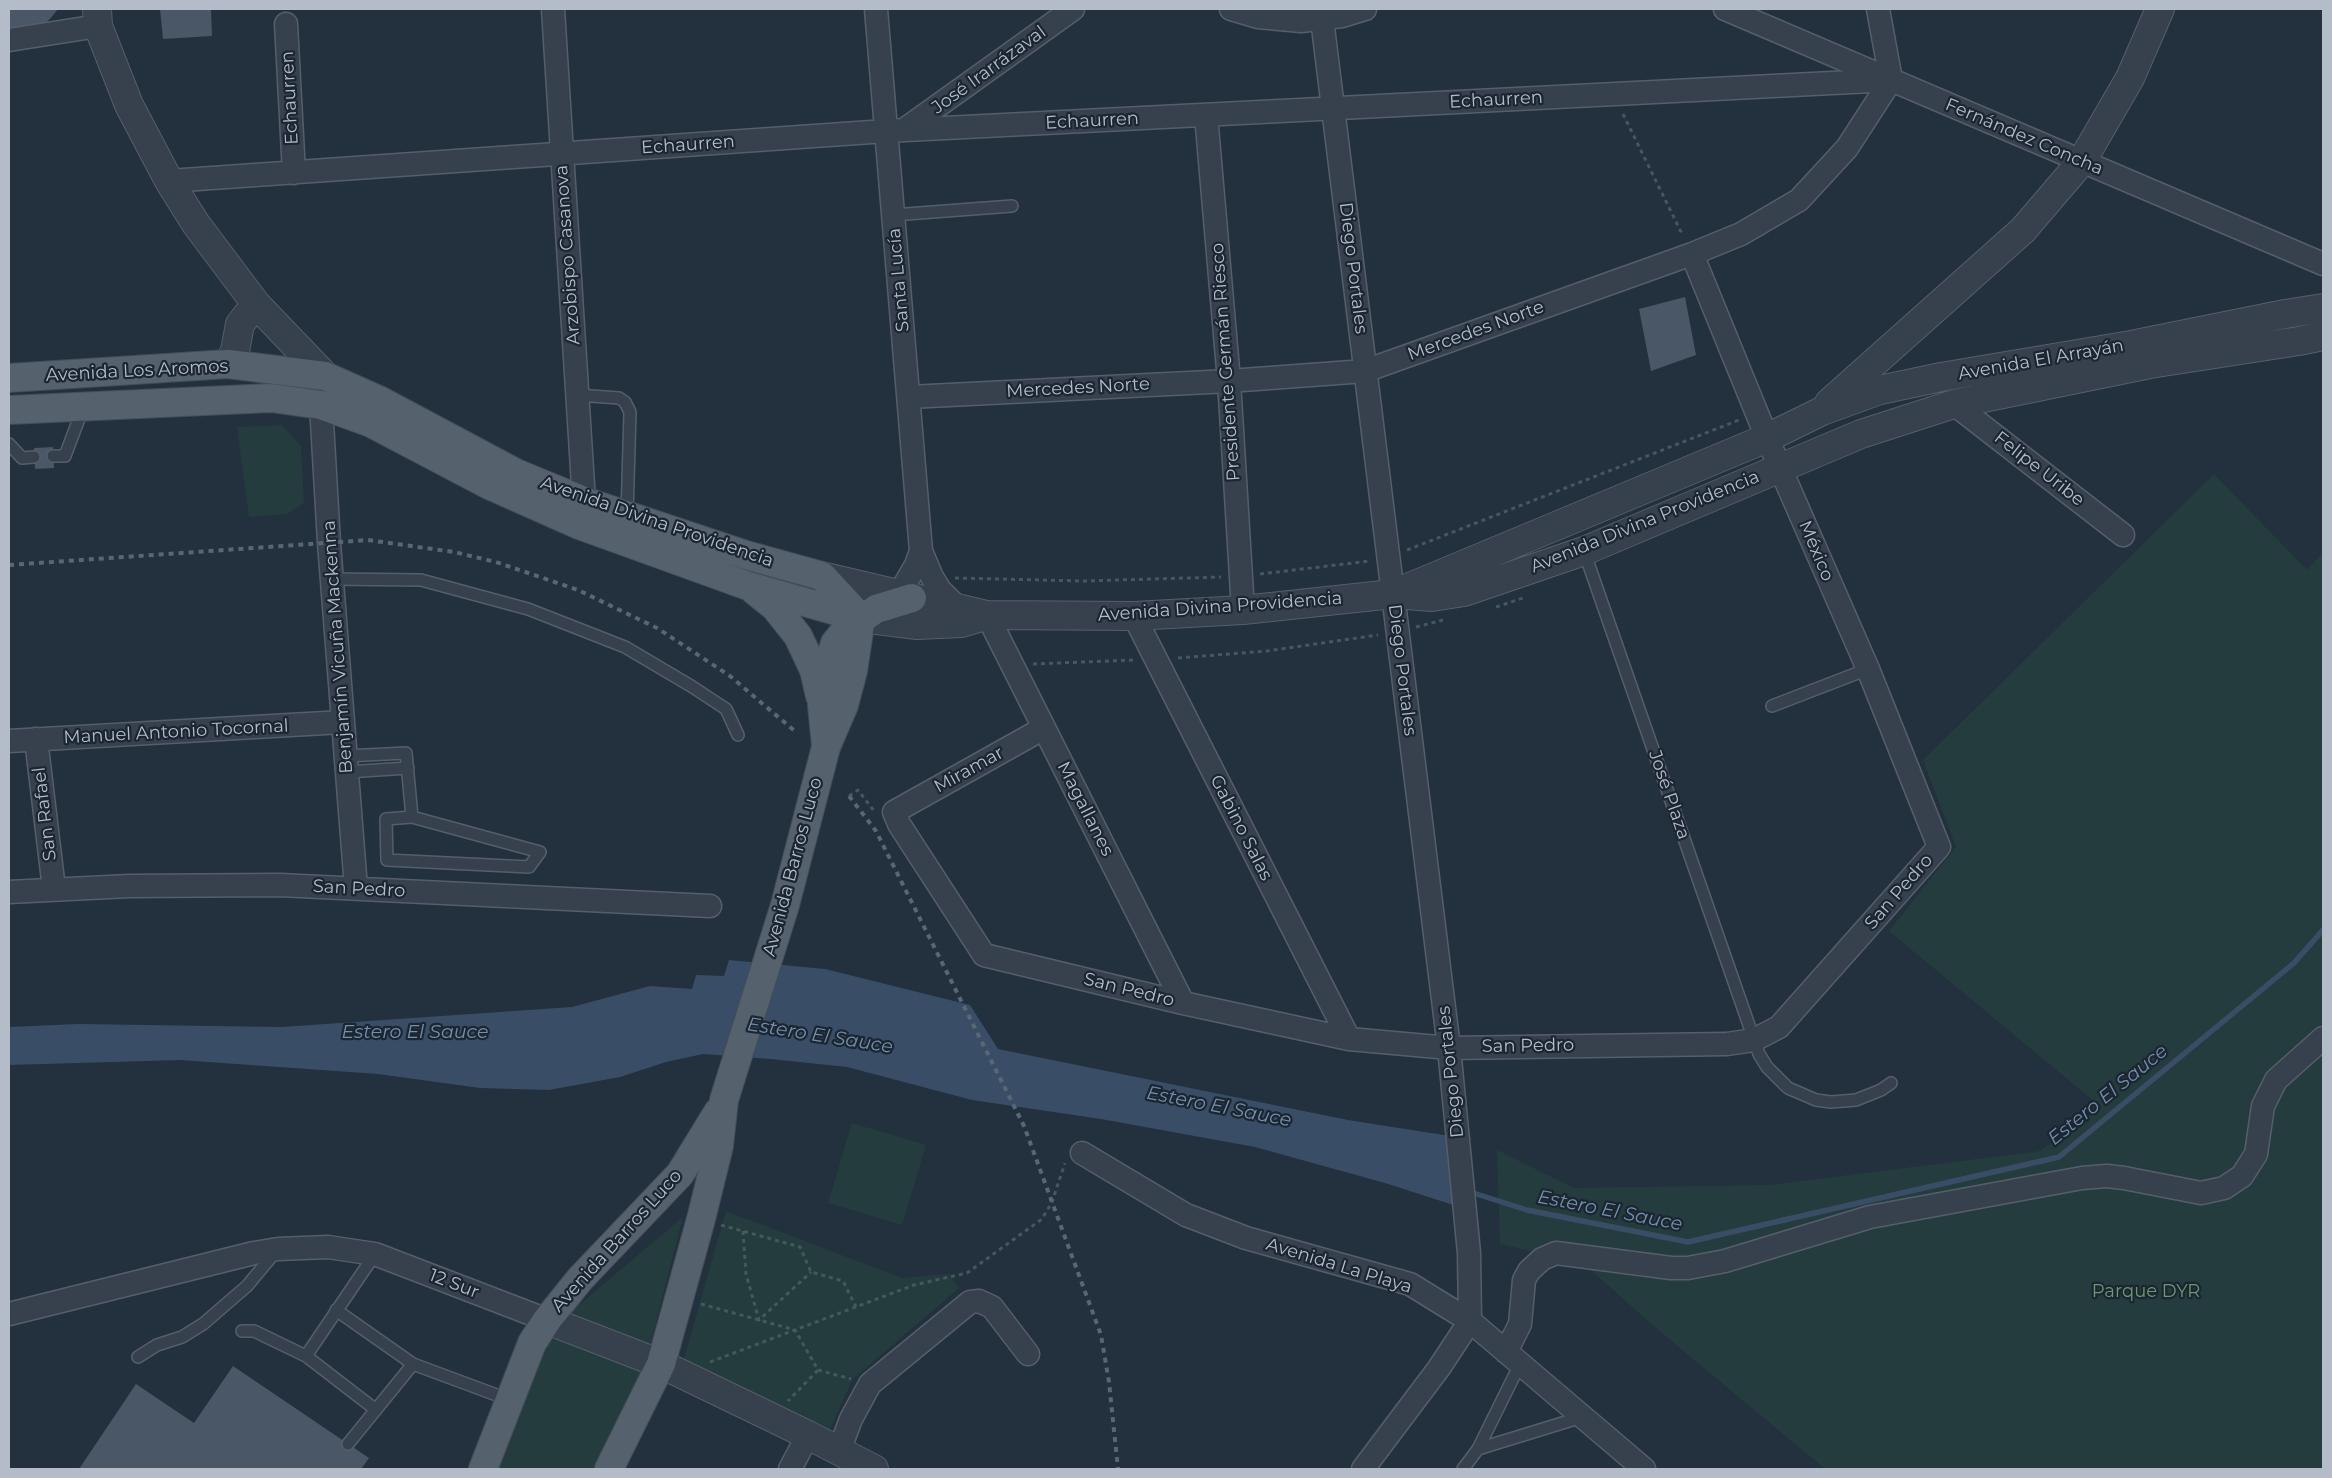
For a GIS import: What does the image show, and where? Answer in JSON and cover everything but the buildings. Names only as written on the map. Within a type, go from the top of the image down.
[{"type":"main road","name":"Avenida Los Aromos","points":[[9,378],[228,364],[325,376]]},
{"type":"main road","points":[[135,403],[202,380],[228,364]]},
{"type":"main road","name":"Avenida Divina Providencia","points":[[325,376],[381,402],[516,473],[584,502],[746,555],[822,576]]},
{"type":"main road","name":"Avenida Los Aromos","points":[[9,410],[84,405],[271,398],[321,405]]},
{"type":"main road","name":"Avenida Divina Providencia","points":[[321,405],[371,424],[489,485],[579,525],[748,586],[861,618]]},
{"type":"main road","points":[[822,576],[861,618],[876,609],[905,597]]},
{"type":"main road","points":[[748,586],[775,607],[798,636],[814,670],[822,706]]},
{"type":"main road","name":"Avenida Barros Luco","points":[[826,747],[822,706],[829,663],[836,643],[844,632],[861,618]]},
{"type":"main road","name":"Avenida Barros Luco","points":[[609,1469],[670,1369],[679,1298],[719,1146],[724,1100],[785,905],[826,747],[844,705],[849,688],[861,618]]},
{"type":"main road","name":"Avenida Barros Luco","points":[[483,1469],[532,1344],[547,1320],[580,1279],[680,1174],[724,1100]]},
{"type":"street","name":"Arzobispo Casanova","points":[[553,9],[584,502]]},
{"type":"street","name":"Santa Lucía","points":[[876,9],[895,131],[893,215],[922,551],[932,577],[948,598]]},
{"type":"street","name":"José Irarrázaval","points":[[895,131],[1073,9]]},
{"type":"street","points":[[1231,9],[1280,20],[1322,19],[1365,9]]},
{"type":"street","name":"Fernández Concha","points":[[1725,9],[2323,264]]},
{"type":"street","points":[[1878,9],[1891,80]]},
{"type":"street","points":[[1780,468],[1822,411],[2023,230],[2082,161],[2130,78],[2160,9]]},
{"type":"street","points":[[9,40],[97,17]]},
{"type":"street","name":"Avenida Divina Providencia","points":[[97,17],[130,105],[169,181],[207,240],[256,304],[325,376]]},
{"type":"street","name":"Diego Portales","points":[[1322,19],[1449,1048],[1469,1253],[1470,1321]]},
{"type":"street","name":"Echaurren","points":[[286,24],[294,172]]},
{"type":"street","name":"Echaurren","points":[[169,181],[895,131],[1891,80]]},
{"type":"street","name":"Mercedes Norte","points":[[909,397],[1229,381],[1365,371],[1692,254],[1740,234],[1773,217],[1799,200],[1847,148],[1891,80]]},
{"type":"street","name":"Presidente Germán Riesco","points":[[1206,115],[1229,381],[1243,610]]},
{"type":"street","name":"México","points":[[1692,254],[1780,468],[1868,669],[1939,847]]},
{"type":"street","points":[[228,364],[235,351],[240,324],[256,304]]},
{"type":"street","name":"Avenida El Arrayán","points":[[1762,425],[1822,411],[1851,399],[1911,382],[2323,308]]},
{"type":"street","name":"Avenida El Arrayán","points":[[1780,468],[1861,434],[1954,404],[2150,364],[2323,336]]},
{"type":"street","name":"Felipe Uribe","points":[[1954,404],[2123,534]]},
{"type":"street","name":"Benjamín Vicuña Mackenna","points":[[321,405],[332,579],[356,888]]},
{"type":"street","name":"Avenida Divina Providencia","points":[[1393,594],[1762,425]]},
{"type":"street","name":"Avenida Divina Providencia","points":[[861,618],[917,625],[962,623],[987,615],[1134,616],[1243,610],[1393,594],[1432,597],[1464,592],[1584,551],[1780,468]]},
{"type":"street","points":[[905,597],[908,580],[922,551]]},
{"type":"street","name":"Avenida Divina Providencia","points":[[822,576],[905,597],[948,598],[987,615]]},
{"type":"street","name":"Magallanes","points":[[987,615],[1183,1003]]},
{"type":"street","name":"Gabino Salas","points":[[1134,616],[1350,1040]]},
{"type":"street","name":"Manuel Antonio Tocornal","points":[[9,741],[343,722]]},
{"type":"street","name":"Miramar","points":[[984,955],[899,824],[894,812],[1044,728]]},
{"type":"street","name":"San Rafael","points":[[36,739],[54,889]]},
{"type":"street","name":"San Pedro","points":[[984,955],[1183,1003],[1350,1040],[1449,1048],[1727,1044],[1754,1040],[1779,1027],[1939,847]]},
{"type":"street","name":"San Pedro","points":[[9,892],[205,884],[356,888],[710,906]]},
{"type":"street","points":[[1513,1358],[1520,1324],[1524,1280],[1535,1264],[1556,1253],[1671,1268],[1688,1268],[1725,1261],[1870,1217],[2088,1177],[2124,1178],[2202,1193],[2224,1188],[2242,1176],[2256,1154],[2264,1106],[2276,1080],[2323,1038]]},
{"type":"street","name":"Avenida La Playa","points":[[1082,1153],[1186,1215],[1246,1238],[1410,1284],[1470,1321],[1644,1469]]},
{"type":"street","name":"12 Sur","points":[[9,1314],[278,1249],[328,1246],[375,1254],[670,1369],[874,1469]]},
{"type":"street","points":[[839,1451],[851,1419],[870,1384],[970,1302],[979,1301],[992,1307],[1028,1354]]},
{"type":"street","points":[[1363,1469],[1439,1368],[1470,1321]]},
{"type":"street","points":[[790,1469],[808,1435]]},
{"type":"lane","points":[[893,215],[1012,206]]},
{"type":"lane","points":[[577,396],[618,398],[625,402],[630,412],[628,516]]},
{"type":"lane","points":[[54,456],[65,456],[84,405]]},
{"type":"lane","points":[[9,444],[22,458],[34,457]]},
{"type":"lane","name":"José Plaza","points":[[1584,551],[1754,1040],[1767,1067],[1788,1088],[1816,1100],[1844,1102],[1856,1100],[1891,1083]]},
{"type":"lane","points":[[332,579],[422,580],[528,609],[625,647],[691,686],[726,709],[738,735]]},
{"type":"lane","points":[[1772,706],[1868,669]]},
{"type":"lane","points":[[347,764],[408,768],[412,817]]},
{"type":"lane","points":[[412,817],[458,830],[540,852],[528,867],[387,860],[386,819],[412,817]]},
{"type":"lane","points":[[138,1357],[156,1345],[182,1337],[203,1324],[247,1286],[278,1249]]},
{"type":"lane","points":[[306,1356],[375,1254]]},
{"type":"lane","points":[[336,1310],[412,1364],[510,1400]]},
{"type":"lane","points":[[242,1331],[254,1331],[306,1356],[376,1410]]},
{"type":"lane","points":[[1463,1469],[1478,1449],[1513,1358]]},
{"type":"lane","points":[[348,1444],[412,1364]]},
{"type":"lane","points":[[1478,1449],[1582,1417]]},
{"type":"path","points":[[1634,136],[1692,254]]},
{"type":"path","points":[[948,598],[957,576],[1084,581],[1241,576],[1330,567],[1388,558],[1762,425]]},
{"type":"path","points":[[670,1369],[795,1330],[914,1285],[967,1273],[1042,1219],[1052,1202],[1063,1165],[1071,1156],[1082,1153]]},
{"type":"path","points":[[701,1219],[800,1247],[811,1272],[843,1282],[856,1307]]},
{"type":"path","points":[[743,1231],[746,1274],[759,1320]]},
{"type":"path","points":[[759,1320],[811,1272]]},
{"type":"path","points":[[679,1298],[795,1330],[818,1370],[870,1384]]},
{"type":"path","points":[[772,1418],[818,1370]]},
{"type":"green space","points":[[282,425],[301,446],[304,503],[287,514],[249,517],[237,427]]},
{"type":"green space","name":"Parque DYR","points":[[2214,474],[2307,570],[2323,552],[2323,1469],[1825,1469],[1657,1329],[1583,1263],[1500,1244],[1497,1150],[1574,1188],[1769,1185],[2040,1151],[2101,1107],[1889,931],[1956,847],[1923,760]]},
{"type":"green space","points":[[852,1123],[926,1145],[902,1225],[828,1203]]},
{"type":"green space","points":[[726,1211],[902,1278],[949,1274],[959,1288],[853,1379],[830,1429],[684,1359]]},
{"type":"green space","points":[[683,1217],[644,1369],[594,1469],[496,1469],[538,1360],[567,1315]]},
{"type":"water","points":[[729,960],[825,969],[970,1005],[998,1049],[1348,1120],[1463,1138],[1472,1211],[1385,1183],[1255,1147],[1101,1119],[972,1100],[847,1067],[771,1059],[703,1054],[666,1062],[620,1077],[549,1090],[480,1088],[378,1074],[180,1060],[9,1065],[9,1027],[78,1024],[282,1027],[572,1007],[650,986],[692,989],[696,975],[724,976]]},
{"type":"waterway","name":"Estero El Sauce","points":[[1467,1191],[1527,1210],[1688,1242],[2059,1157],[2294,963],[2323,930]]},
{"type":"railway","points":[[9,565],[368,540],[454,552],[496,562],[578,590],[657,628],[730,676],[797,733]]},
{"type":"railway","points":[[849,796],[876,831],[1024,1126],[1101,1335],[1109,1382],[1118,1469]]}]
